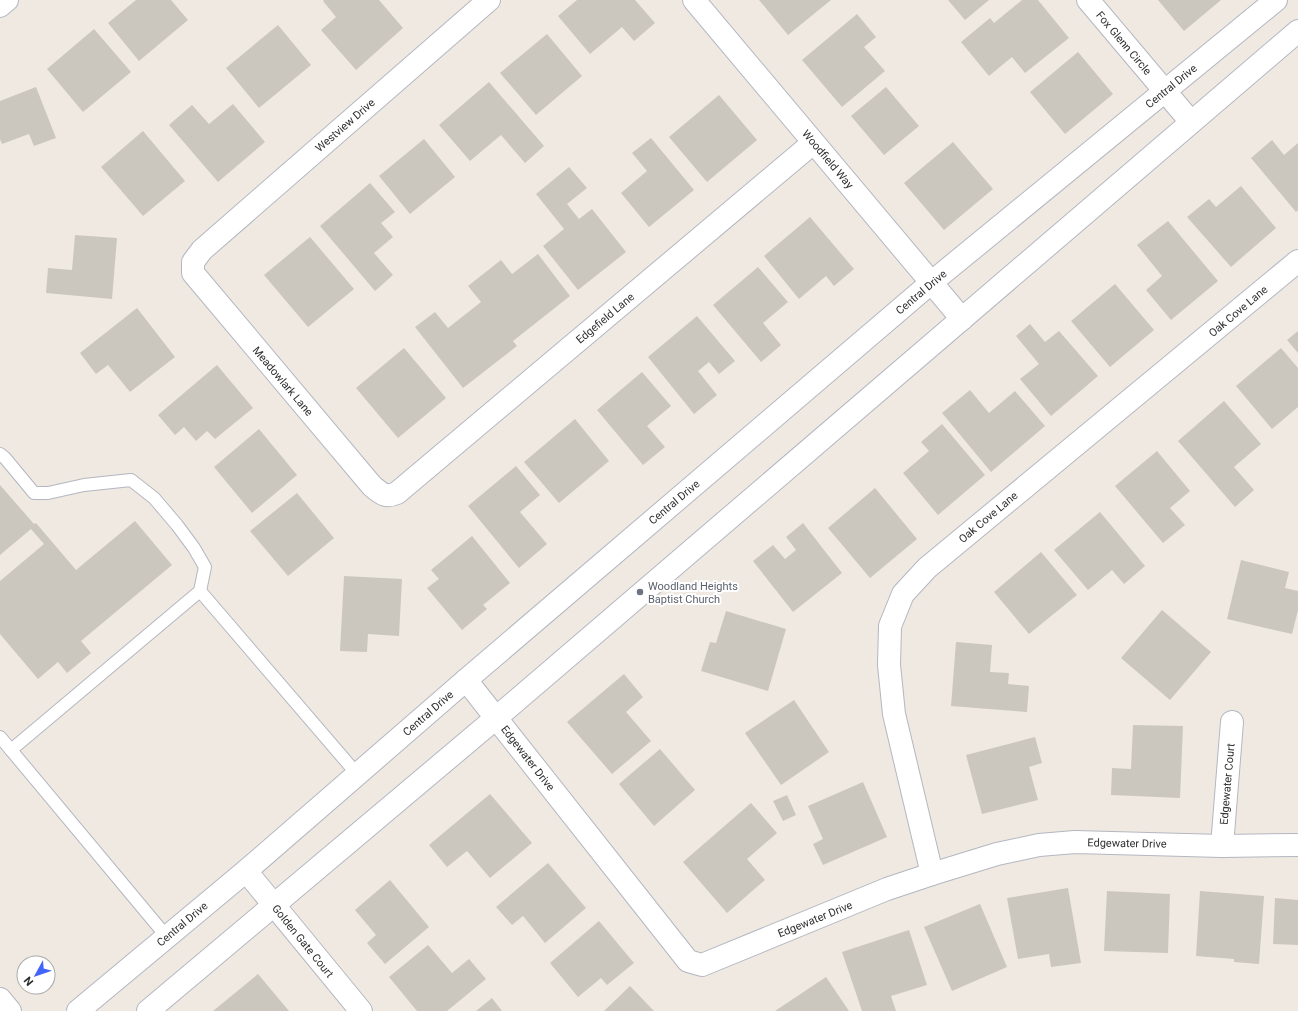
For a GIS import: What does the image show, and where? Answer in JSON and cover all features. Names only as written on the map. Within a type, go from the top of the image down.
[{"type":"street","points":[[0,6],[7,0]]},
{"type":"street","name":"Westview Drive","points":[[202,250],[489,0]]},
{"type":"street","name":"Woodfield Way","points":[[694,0],[962,319]]},
{"type":"street","name":"Fox Glenn Circle","points":[[1088,0],[1191,122]]},
{"type":"street","name":"Central Drive","points":[[78,1011],[246,871],[466,680],[932,282],[1276,0]]},
{"type":"street","points":[[148,1011],[496,718],[1298,31]]},
{"type":"street","name":"Edgefield Lane","points":[[397,493],[813,143]]},
{"type":"street","name":"Meadowlark Lane","points":[[202,250],[193,262],[193,273],[372,486],[382,495],[397,493]]},
{"type":"street","name":"Oak Cove Lane","points":[[932,874],[894,714],[889,665],[890,626],[903,594],[927,568],[1298,261]]},
{"type":"street","name":"Edgewater Drive","points":[[466,680],[688,961],[702,965],[887,889],[997,854],[1039,845],[1075,842],[1222,846],[1298,845]]},
{"type":"street","name":"Edgewater Court","points":[[1222,846],[1232,722]]},
{"type":"street","name":"Golden Gate Court","points":[[246,871],[361,1011]]},
{"type":"street","points":[[0,999],[10,1011]]},
{"type":"lane","points":[[0,454],[34,494],[48,493],[84,485],[131,480],[154,498],[194,548],[205,567],[200,590],[11,750]]},
{"type":"lane","points":[[200,590],[357,774]]},
{"type":"lane","points":[[0,737],[166,937]]},
{"type":"building","points":[[136,0],[171,0],[188,20],[139,61],[108,23]]},
{"type":"building","points":[[379,0],[403,28],[356,70],[321,30],[336,17],[323,1]]},
{"type":"building","points":[[577,0],[635,0],[655,23],[634,41],[622,27],[590,54],[558,16]]},
{"type":"building","points":[[759,0],[831,0],[788,35]]},
{"type":"building","points":[[948,0],[989,0],[965,20]]},
{"type":"building","points":[[1022,0],[1038,0],[1069,38],[1025,73],[1012,57],[989,76],[961,42],[990,18],[994,23]]},
{"type":"building","points":[[1158,0],[1221,0],[1184,31]]},
{"type":"building","points":[[857,14],[876,37],[864,47],[885,71],[842,107],[802,60]]},
{"type":"building","points":[[278,25],[311,65],[259,108],[226,68]]},
{"type":"building","points":[[94,29],[131,72],[83,112],[47,69]]},
{"type":"building","points":[[547,34],[582,76],[536,115],[500,73]]},
{"type":"building","points":[[1078,52],[1113,94],[1065,134],[1030,92]]},
{"type":"building","points":[[489,82],[544,146],[525,163],[501,135],[470,161],[439,125]]},
{"type":"building","points":[[36,87],[56,138],[34,146],[29,134],[2,144],[0,139],[0,101]]},
{"type":"building","points":[[886,87],[919,126],[884,155],[851,116]]},
{"type":"building","points":[[719,95],[757,140],[707,182],[669,137]]},
{"type":"building","points":[[233,104],[265,142],[218,182],[169,125],[192,105],[209,124]]},
{"type":"building","points":[[143,131],[185,181],[143,216],[101,167]]},
{"type":"building","points":[[651,138],[694,190],[649,227],[621,193],[647,171],[632,153]]},
{"type":"building","points":[[424,139],[455,177],[410,214],[379,176]]},
{"type":"building","points":[[1272,140],[1284,155],[1298,143],[1298,210],[1296,212],[1251,158]]},
{"type":"building","points":[[953,142],[993,189],[944,230],[904,183]]},
{"type":"building","points":[[569,167],[587,188],[567,204],[579,219],[592,209],[626,252],[578,290],[543,246],[564,229],[536,194]]},
{"type":"building","points":[[370,183],[395,212],[381,223],[393,237],[374,253],[393,275],[375,291],[320,226]]},
{"type":"building","points":[[1241,186],[1276,228],[1231,267],[1187,217],[1209,199],[1216,207]]},
{"type":"building","points":[[810,217],[854,269],[834,286],[826,276],[799,299],[764,256]]},
{"type":"building","points":[[1168,221],[1218,281],[1171,320],[1146,290],[1162,276],[1137,245]]},
{"type":"building","points":[[75,235],[117,238],[112,299],[46,293],[48,268],[72,270]]},
{"type":"building","points":[[310,237],[354,289],[308,327],[264,275]]},
{"type":"building","points":[[538,254],[570,296],[513,341],[517,346],[463,388],[415,327],[435,312],[448,328],[481,302],[468,286],[501,260],[512,274]]},
{"type":"building","points":[[758,267],[788,302],[763,323],[781,345],[761,362],[713,305]]},
{"type":"building","points":[[1115,284],[1154,330],[1110,367],[1071,321]]},
{"type":"building","points":[[137,308],[175,357],[130,392],[108,365],[96,374],[80,353]]},
{"type":"building","points":[[697,316],[735,361],[719,374],[709,362],[698,371],[717,395],[694,414],[648,357]]},
{"type":"building","points":[[1030,324],[1045,342],[1059,331],[1098,376],[1051,416],[1020,379],[1039,364],[1016,336]]},
{"type":"building","points":[[1298,331],[1298,353],[1287,340]]},
{"type":"building","points":[[404,348],[446,398],[398,438],[356,388]]},
{"type":"building","points":[[1281,348],[1298,368],[1298,407],[1272,429],[1236,386]]},
{"type":"building","points":[[217,365],[253,408],[215,439],[207,431],[196,441],[184,427],[175,435],[158,415]]},
{"type":"building","points":[[642,372],[671,406],[647,426],[665,447],[643,465],[597,410]]},
{"type":"building","points":[[970,390],[989,413],[1015,391],[1045,426],[991,472],[942,413]]},
{"type":"building","points":[[1224,401],[1261,444],[1234,467],[1254,490],[1235,507],[1178,441]]},
{"type":"building","points":[[575,419],[609,461],[559,503],[524,462]]},
{"type":"building","points":[[942,424],[985,475],[938,515],[903,473],[929,451],[921,442]]},
{"type":"building","points":[[259,429],[297,475],[252,513],[214,467]]},
{"type":"building","points":[[1157,451],[1190,491],[1170,508],[1185,525],[1163,543],[1115,486]]},
{"type":"building","points":[[516,466],[540,495],[520,512],[547,544],[519,568],[468,506]]},
{"type":"building","points":[[0,485],[34,524],[36,523],[76,570],[135,521],[172,565],[81,641],[91,653],[67,673],[58,662],[38,679],[0,634],[0,581],[44,544],[31,529],[0,555]]},
{"type":"building","points":[[875,488],[917,539],[870,578],[828,528]]},
{"type":"building","points":[[297,493],[334,538],[288,576],[250,531]]},
{"type":"building","points":[[1100,512],[1145,566],[1124,584],[1112,570],[1088,590],[1054,550]]},
{"type":"building","points":[[803,523],[842,573],[793,612],[753,561],[773,545],[785,559],[796,550],[786,537]]},
{"type":"building","points":[[472,536],[510,583],[483,605],[487,609],[462,630],[427,588],[439,579],[431,570]]},
{"type":"building","points":[[1041,552],[1077,595],[1029,634],[994,592]]},
{"type":"building","points":[[1241,560],[1289,572],[1285,588],[1298,591],[1298,610],[1292,634],[1227,619]]},
{"type":"building","points":[[344,576],[402,579],[399,636],[368,634],[367,652],[340,651]]},
{"type":"building","points":[[1162,610],[1211,652],[1170,700],[1121,658]]},
{"type":"building","points":[[726,611],[786,629],[768,691],[701,671],[710,642],[716,643]]},
{"type":"building","points":[[956,642],[992,645],[990,672],[1009,673],[1008,684],[1029,686],[1027,712],[951,706]]},
{"type":"building","points":[[624,674],[643,697],[626,712],[651,741],[612,774],[567,722]]},
{"type":"building","points":[[794,700],[829,752],[781,785],[745,733]]},
{"type":"building","points":[[1133,725],[1183,726],[1180,798],[1111,795],[1112,768],[1131,769]]},
{"type":"building","points":[[1035,737],[1042,763],[1029,767],[1038,800],[982,814],[966,755]]},
{"type":"building","points":[[660,749],[695,790],[654,826],[619,784]]},
{"type":"building","points":[[863,782],[887,837],[823,865],[813,844],[823,839],[808,806]]},
{"type":"building","points":[[490,794],[532,843],[490,878],[467,851],[447,867],[429,845]]},
{"type":"building","points":[[787,795],[796,815],[783,821],[773,801]]},
{"type":"building","points":[[751,803],[777,833],[747,859],[765,880],[727,913],[683,862]]},
{"type":"building","points":[[548,863],[586,908],[545,943],[523,916],[512,925],[496,907]]},
{"type":"building","points":[[390,880],[429,927],[385,964],[367,943],[376,935],[355,910]]},
{"type":"building","points":[[1068,888],[1081,963],[1051,967],[1049,954],[1018,959],[1007,898]]},
{"type":"building","points":[[1107,891],[1170,894],[1168,953],[1104,951]]},
{"type":"building","points":[[1200,891],[1264,896],[1259,964],[1234,962],[1234,959],[1196,956]]},
{"type":"building","points":[[1275,898],[1298,900],[1298,945],[1273,944]]},
{"type":"building","points":[[980,904],[1007,967],[952,991],[924,927]]},
{"type":"building","points":[[599,921],[634,963],[607,985],[601,978],[578,997],[550,963]]},
{"type":"building","points":[[909,930],[927,985],[891,996],[896,1011],[862,1011],[842,952]]},
{"type":"building","points":[[428,945],[452,973],[469,959],[486,979],[447,1011],[417,1011],[389,977]]},
{"type":"building","points":[[258,974],[289,1011],[213,1011]]},
{"type":"building","points":[[826,977],[849,1011],[775,1011]]},
{"type":"building","points":[[630,986],[654,1011],[604,1011]]},
{"type":"building","points":[[492,998],[502,1011],[476,1011]]},
{"type":"place","name":"Woodland Heights Baptist Church","points":[[640,592]]}]
